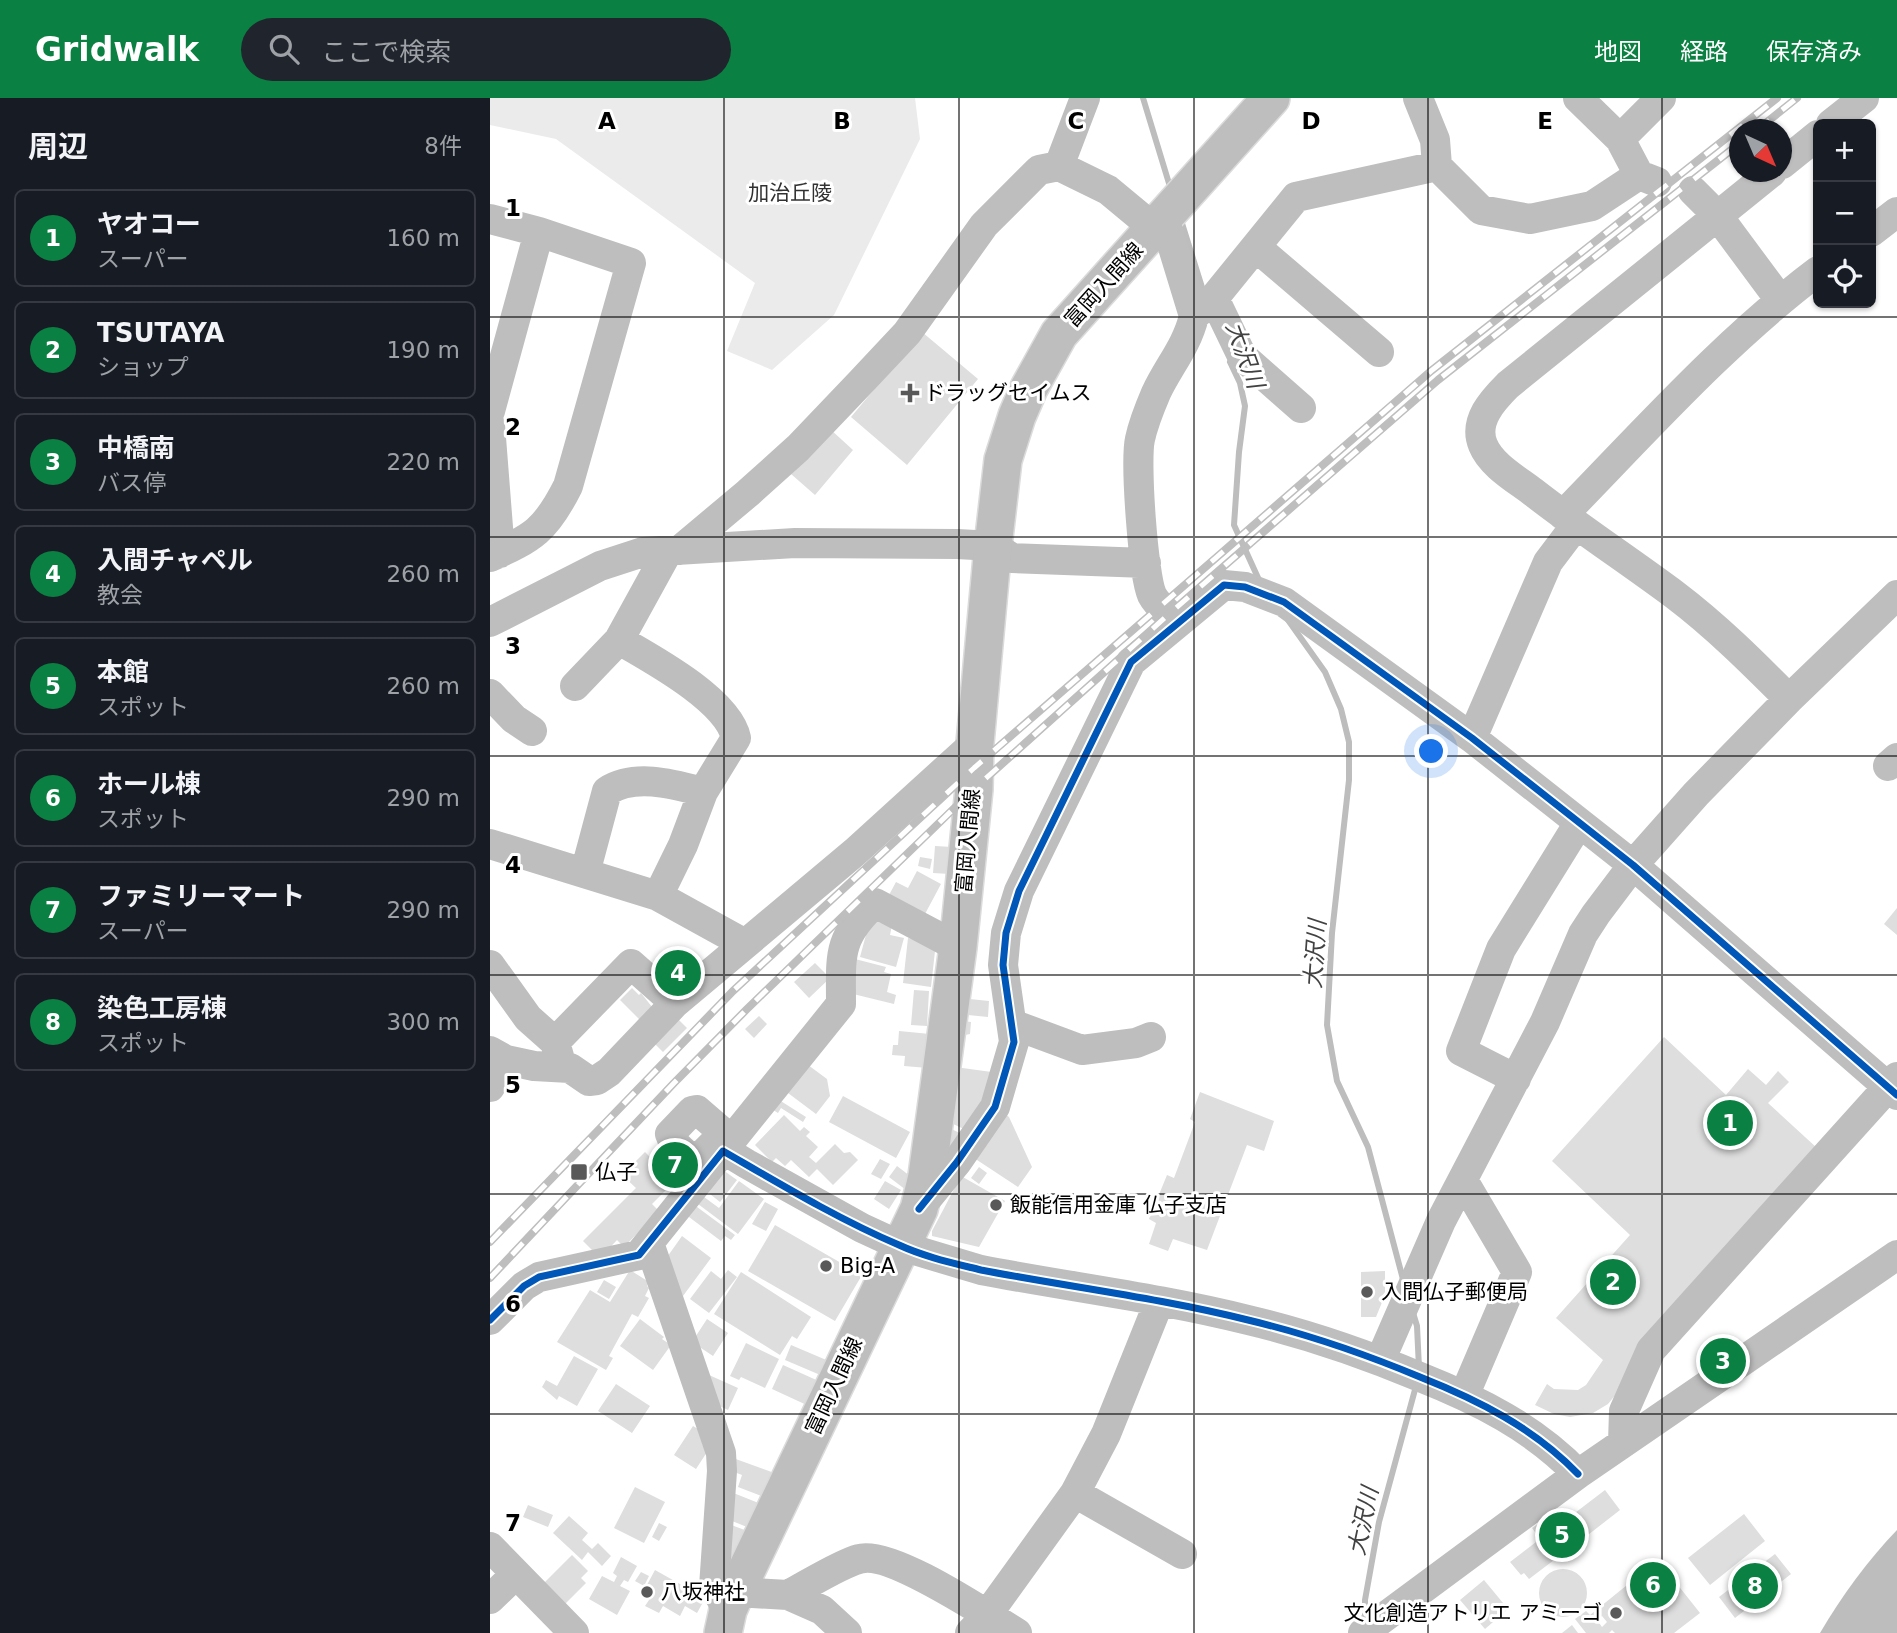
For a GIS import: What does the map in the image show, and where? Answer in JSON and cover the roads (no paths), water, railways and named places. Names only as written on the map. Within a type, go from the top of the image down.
[{"type":"main road","name":"富岡入間線","points":[[729,1612],[919,1209],[927,1176],[958,947],[1003,460],[1017,416],[1059,334],[1271,98]]},
{"type":"street","points":[[1059,166],[1086,98]]},
{"type":"street","points":[[1418,98],[1435,140],[1437,166],[1481,210],[1530,219],[1592,206],[1648,178],[1620,139],[1578,98]]},
{"type":"street","points":[[1620,139],[1661,98]]},
{"type":"street","points":[[1837,119],[1864,98]]},
{"type":"street","points":[[1792,156],[1813,139]]},
{"type":"street","points":[[575,686],[619,639],[674,550],[748,493],[802,444],[907,333],[984,225],[1040,170],[1059,166],[1108,190],[1168,214],[1204,307],[1242,356],[1301,408]]},
{"type":"street","points":[[1178,623],[1153,596],[1140,509],[1139,441],[1156,393],[1204,307],[1296,197],[1437,166]]},
{"type":"street","points":[[1759,182],[1508,385],[1493,401],[1480,430],[1482,444],[1489,456],[1570,520],[1676,596],[1745,655],[1788,699]]},
{"type":"street","points":[[1693,191],[1717,215],[1780,300]]},
{"type":"street","points":[[1876,228],[1897,212]]},
{"type":"street","points":[[490,219],[539,232],[631,263],[568,486],[554,515],[525,542],[495,555],[490,425]]},
{"type":"street","points":[[490,411],[539,232]]},
{"type":"street","points":[[1256,247],[1379,352]]},
{"type":"street","points":[[1472,738],[1548,562],[1570,520],[1657,418],[1780,300],[1813,275]]},
{"type":"street","points":[[490,622],[600,566],[643,552],[795,544],[993,546],[1012,558],[1146,563]]},
{"type":"street","points":[[919,1209],[957,1162],[995,1107],[1014,1042],[1003,965],[1006,933],[1019,891],[1131,662],[1224,585],[1245,587],[1284,602],[1472,738],[1633,865],[1894,1086],[1651,1350],[1623,1411],[1623,1443]]},
{"type":"street","points":[[1391,1365],[1441,1221],[1545,1022],[1583,934],[1596,914],[1633,865],[1696,794],[1788,699],[1893,607]]},
{"type":"street","points":[[619,639],[701,692],[734,728],[736,738],[703,792],[683,845],[658,896]]},
{"type":"street","points":[[490,694],[514,719],[531,731]]},
{"type":"street","points":[[490,965],[528,1018],[570,1068],[589,1081],[597,1080],[609,1072],[675,1003],[855,852],[975,743]]},
{"type":"street","points":[[585,873],[607,791],[621,783],[667,782],[703,792]]},
{"type":"street","points":[[1516,1079],[1461,1051],[1502,949],[1579,823]]},
{"type":"street","points":[[490,844],[658,896],[745,944]]},
{"type":"street","points":[[490,1320],[524,1286],[539,1277],[639,1255],[719,1147],[841,1004],[841,950],[857,919],[875,903],[958,947]]},
{"type":"street","points":[[490,1087],[498,1056],[534,1066],[559,1055],[631,964],[675,1003]]},
{"type":"street","points":[[1012,1024],[1082,1051],[1136,1043],[1151,1037]]},
{"type":"street","points":[[719,1147],[815,1203],[901,1246],[981,1270],[1273,1326],[1391,1365],[1451,1390],[1502,1416],[1545,1443],[1578,1474]]},
{"type":"street","points":[[1451,1390],[1517,1272],[1463,1180]]},
{"type":"street","points":[[649,1243],[721,1452],[714,1587],[729,1612],[788,1595],[861,1558],[883,1559],[907,1569],[978,1624],[1017,1633]]},
{"type":"street","points":[[1363,1633],[1578,1474],[1897,1255]]},
{"type":"street","points":[[978,1624],[1074,1493],[1106,1434],[1159,1302]]},
{"type":"street","points":[[1074,1493],[1182,1554]]},
{"type":"street","points":[[490,1547],[574,1633]]},
{"type":"street","points":[[490,1598],[516,1574]]},
{"type":"street","points":[[788,1595],[822,1610],[847,1633]]},
{"type":"waterway","points":[[1143,98],[1171,190]]},
{"type":"waterway","points":[[1180,217],[1205,297]]},
{"type":"waterway","name":"大沢川","points":[[1230,362],[1240,383],[1245,406],[1234,525],[1259,580]]},
{"type":"waterway","name":"大沢川","points":[[1288,620],[1325,672],[1341,709],[1349,742],[1349,780],[1332,933],[1327,1025],[1337,1081],[1368,1147],[1404,1283]]},
{"type":"waterway","name":"大沢川","points":[[1413,1313],[1417,1326],[1419,1368]]},
{"type":"waterway","name":"大沢川","points":[[1365,1621],[1365,1600],[1379,1522],[1416,1386]]},
{"type":"railway","points":[[490,1242],[733,991],[974,768],[1431,371],[1777,98]]},
{"type":"railway","points":[[1771,119],[1797,98]]},
{"type":"railway","points":[[490,1278],[747,1009],[974,789],[1169,614],[1438,380],[1729,152]]},
{"type":"place","name":"ドラッグセイムス","points":[[910,393]]},
{"type":"place","name":"入間チャペル","points":[[678,973]]},
{"type":"place","name":"ヤオコー","points":[[1730,1123]]},
{"type":"place","name":"ファミリーマート","points":[[675,1165]]},
{"type":"place","name":"仏子","points":[[579,1172]]},
{"type":"place","name":"飯能信用金庫 仏子支店","points":[[996,1205]]},
{"type":"place","name":"Big-A","points":[[826,1266]]},
{"type":"place","name":"TSUTAYA","points":[[1613,1282]]},
{"type":"place","name":"入間仏子郵便局","points":[[1367,1292]]},
{"type":"place","name":"中橋南","points":[[1723,1361]]},
{"type":"place","name":"本館","points":[[1562,1535]]},
{"type":"place","name":"ホール棟","points":[[1653,1585]]},
{"type":"place","name":"染色工房棟","points":[[1755,1586]]},
{"type":"place","name":"八坂神社","points":[[647,1592]]},
{"type":"place","name":"文化創造アトリエ アミーゴ","points":[[1616,1613]]},
{"type":"park label","name":"加治丘陵","points":[[790,193]]}]
